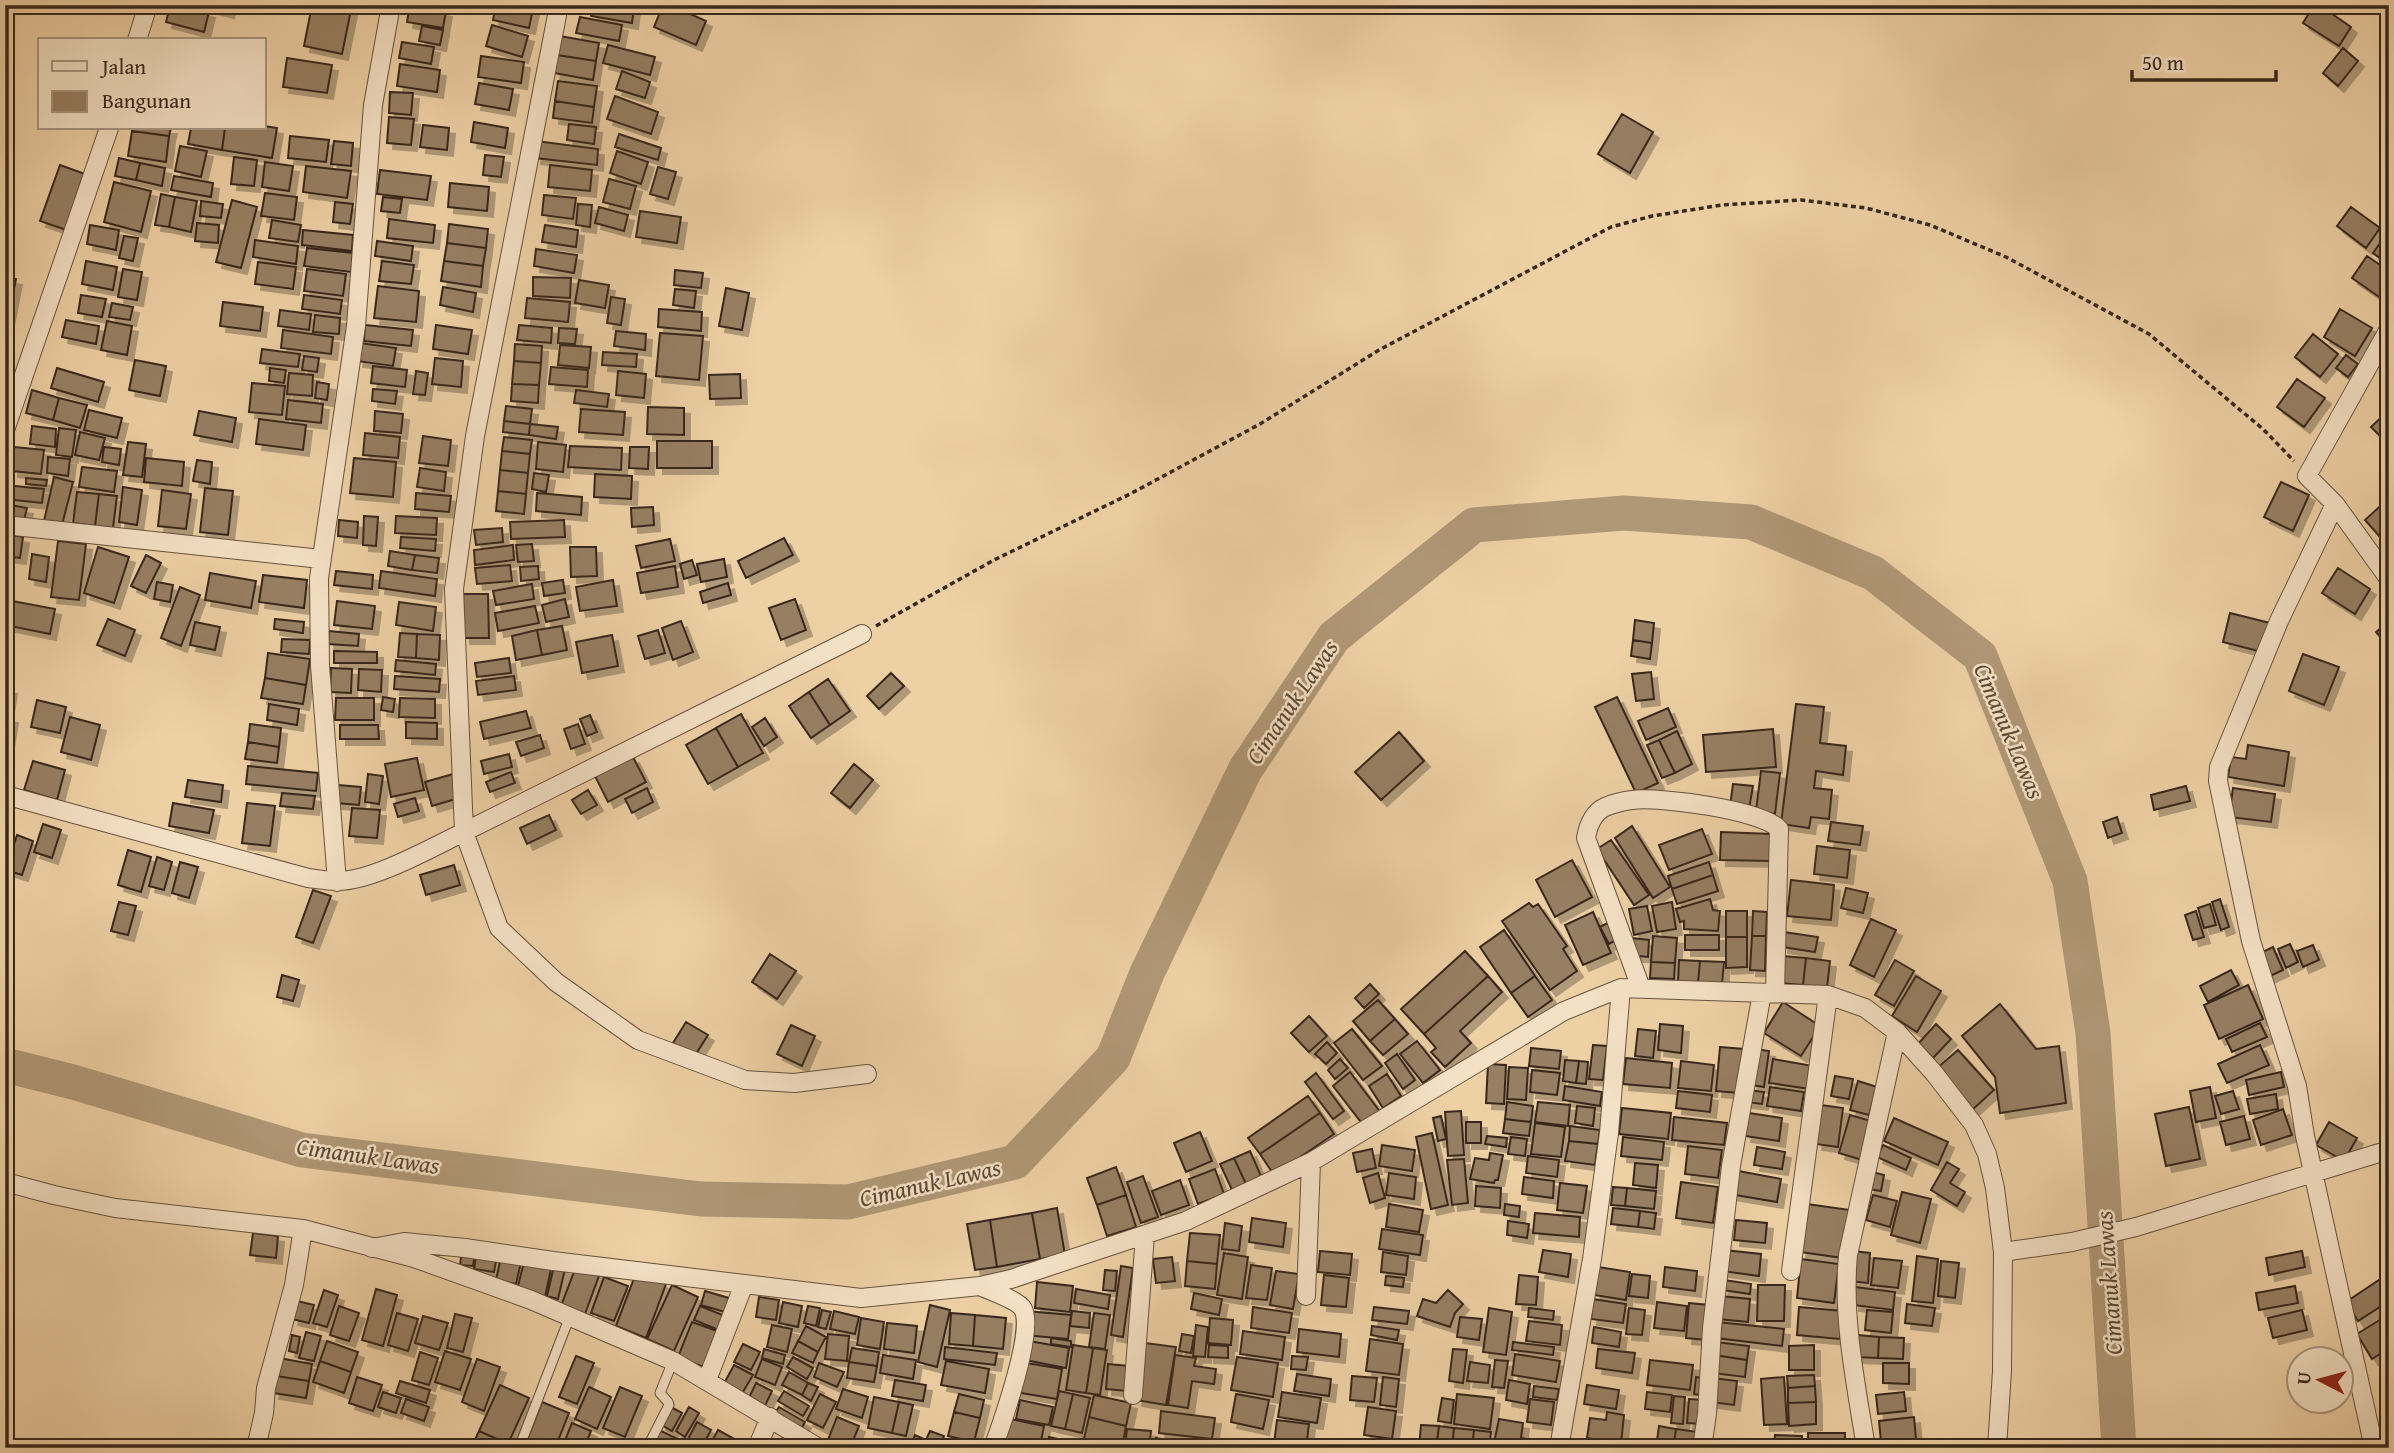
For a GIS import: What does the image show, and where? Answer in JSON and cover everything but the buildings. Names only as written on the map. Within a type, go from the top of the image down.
[{"type":"street","points":[[138,38],[148,5]]},
{"type":"street","points":[[337,882],[320,666],[319,578],[356,326],[373,105],[391,5]]},
{"type":"street","points":[[559,5],[475,436],[454,589],[464,832],[499,928],[556,982],[638,1040],[744,1080],[794,1083],[867,1074]]},
{"type":"street","points":[[5,430],[108,130]]},
{"type":"street","points":[[2389,329],[2307,476],[2335,504],[2389,579]]},
{"type":"street","points":[[2335,504],[2279,621],[2219,767],[2218,781],[2251,941],[2300,1096],[2374,1448]]},
{"type":"street","points":[[5,525],[321,559]]},
{"type":"street","points":[[5,795],[308,878],[337,882],[391,866],[464,832],[862,634]]},
{"type":"street","points":[[1641,988],[1586,838],[1588,824],[1604,808],[1632,799],[1705,805],[1747,813],[1773,822],[1779,829],[1768,993],[1731,1167],[1712,1328],[1702,1448]]},
{"type":"street","points":[[1559,1448],[1592,1259],[1609,1133],[1621,988]]},
{"type":"street","points":[[372,1248],[404,1242],[465,1248],[861,1298],[980,1286],[1011,1279],[1186,1221],[1311,1162],[1564,1011],[1621,988],[1828,995],[1865,1008],[1897,1032],[1934,1073],[1974,1125],[1987,1154],[1995,1188],[2003,1252],[2002,1371],[1997,1448]]},
{"type":"street","points":[[1791,1271],[1828,995]]},
{"type":"street","points":[[1866,1448],[1846,1305],[1846,1281],[1848,1255],[1897,1032]]},
{"type":"street","points":[[2003,1252],[2073,1242],[2136,1227],[2389,1150]]},
{"type":"street","points":[[1306,1296],[1311,1162]]},
{"type":"street","points":[[5,1182],[116,1208],[303,1229],[414,1258],[570,1315],[670,1370],[707,1380],[819,1448]]},
{"type":"street","points":[[256,1448],[264,1413],[266,1388],[294,1285],[303,1229]]},
{"type":"street","points":[[1132,1395],[1145,1235]]},
{"type":"street","points":[[707,1380],[744,1284]]},
{"type":"street","points":[[980,1286],[1019,1305],[1025,1317],[1021,1356],[993,1448]]},
{"type":"street","points":[[760,1443],[770,1418]]},
{"type":"lane","points":[[519,1448],[570,1315]]},
{"type":"lane","points":[[647,1448],[669,1405],[660,1396],[670,1370]]},
{"type":"path","points":[[862,634],[994,561],[1130,494],[1260,424],[1378,350],[1611,227],[1652,216],[1723,205],[1801,201],[1866,208],[1930,225],[2006,257],[2149,334],[2263,429],[2307,476]]},
{"type":"waterway","name":"Cimanuk Lawas","points":[[5,1065],[73,1082],[302,1150],[701,1199],[848,1202],[1015,1162],[1113,1058],[1147,973],[1245,770],[1334,637],[1474,525],[1624,513],[1751,522],[1873,573],[1980,656],[2070,881],[2093,1033],[2119,1448]]}]
